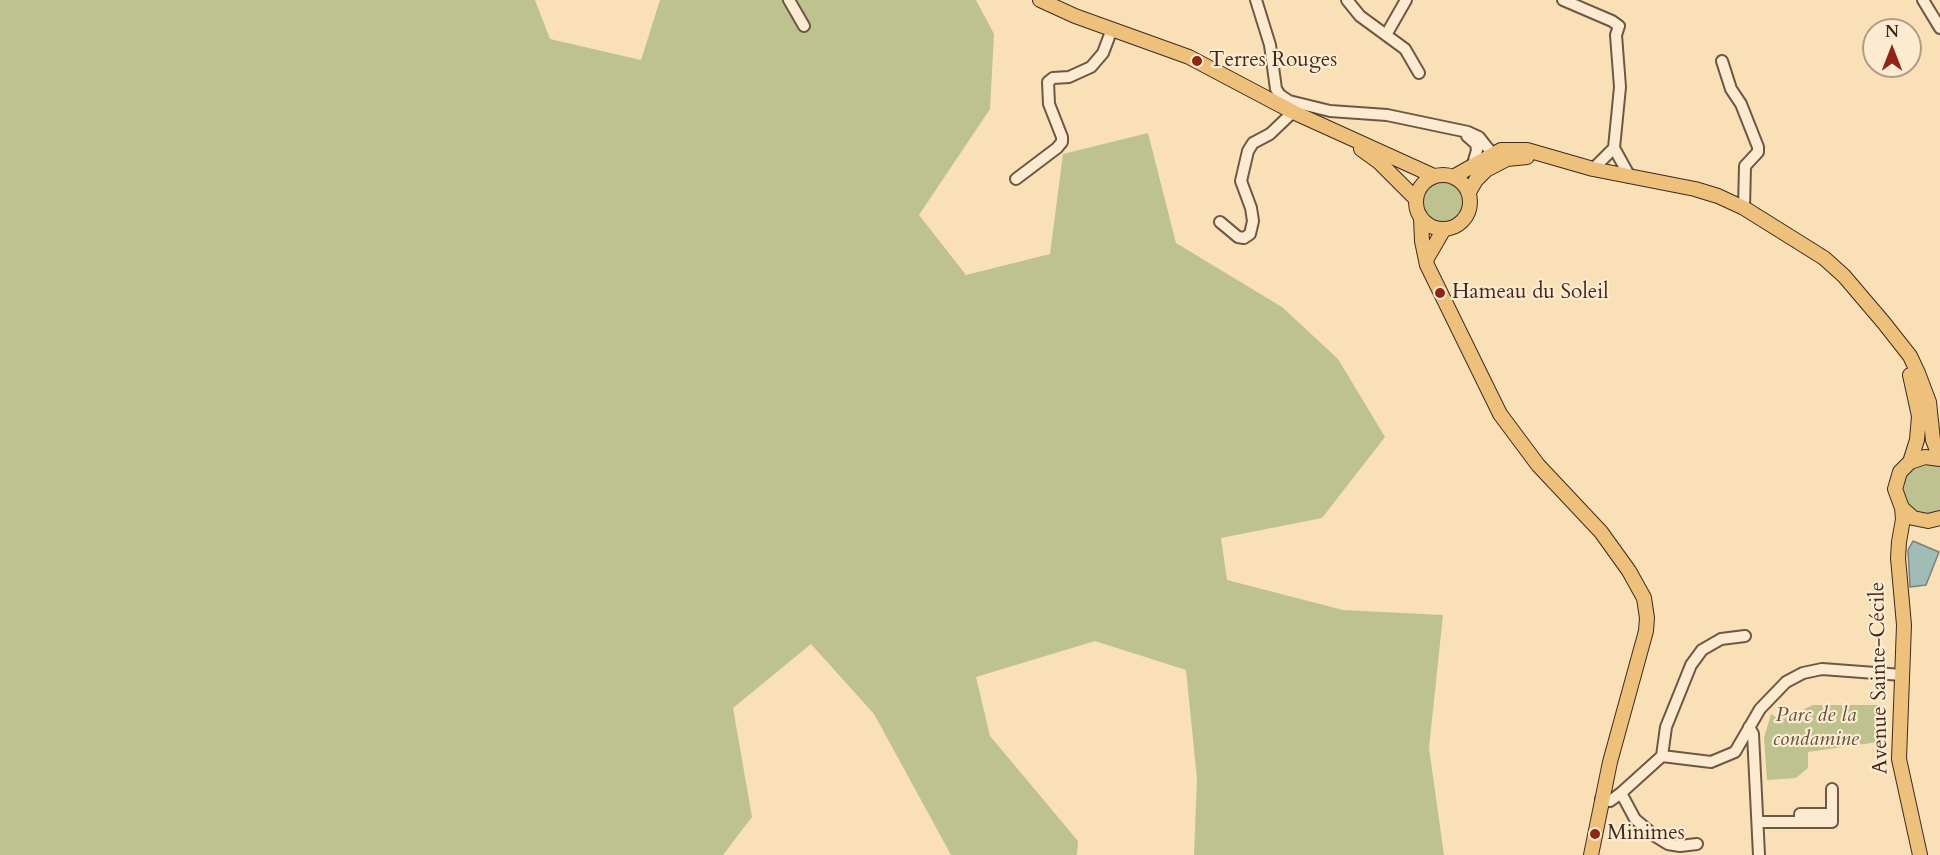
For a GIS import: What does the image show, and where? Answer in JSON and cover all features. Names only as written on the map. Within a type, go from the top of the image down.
[{"type":"main road","points":[[1040,0],[1075,16],[1189,57],[1340,135],[1434,176],[1453,177],[1480,167],[1493,154],[1508,149],[1527,150],[1593,169],[1695,189],[1744,208],[1824,258],[1844,276],[1910,356],[1929,402],[1933,440],[1940,459],[1925,457],[1910,462]]},
{"type":"main road","points":[[1340,135],[1379,162],[1416,199]]},
{"type":"main road","name":"Avenue Sainte-Cécile","points":[[1480,167],[1507,159],[1528,157],[1604,177],[1700,196],[1749,217],[1816,258],[1854,295],[1903,359],[1913,380],[1919,416],[1917,440],[1910,462],[1900,472],[1896,483],[1896,496],[1902,508],[1898,558],[1903,609],[1899,759],[1920,855]]},
{"type":"main road","points":[[1469,192],[1480,167]]},
{"type":"main road","points":[[1434,176],[1422,185],[1416,199],[1421,218],[1426,260],[1440,293],[1500,414],[1538,465],[1601,532],[1643,594],[1647,609],[1647,627],[1601,799],[1591,855]]},
{"type":"main road","points":[[1421,218],[1431,226],[1444,229],[1458,225],[1468,214],[1469,192],[1453,177]]},
{"type":"main road","points":[[1426,260],[1444,229]]},
{"type":"main road","points":[[1902,508],[1907,513],[1929,520],[1940,530]]},
{"type":"main road","points":[[1901,535],[1929,520]]},
{"type":"street","points":[[789,0],[804,26]]},
{"type":"street","points":[[1256,0],[1270,45],[1276,89],[1280,96],[1330,111],[1387,115],[1456,129],[1479,137],[1493,154]]},
{"type":"street","points":[[1347,0],[1360,16],[1405,49],[1419,73]]},
{"type":"street","points":[[1386,35],[1406,0]]},
{"type":"street","points":[[1563,0],[1612,21],[1619,27],[1616,35],[1620,87],[1614,148],[1630,177]]},
{"type":"street","points":[[1923,0],[1940,28]]},
{"type":"street","points":[[1016,178],[1061,144],[1062,137],[1049,104],[1048,82],[1053,78],[1069,77],[1091,67],[1103,53],[1112,29]]},
{"type":"street","points":[[1722,61],[1731,89],[1741,104],[1758,147],[1758,152],[1745,166],[1744,208]]},
{"type":"street","points":[[1220,222],[1240,238],[1250,234],[1253,221],[1251,208],[1241,181],[1248,151],[1253,143],[1274,130],[1293,112]]},
{"type":"street","points":[[1456,129],[1476,144],[1480,167]]},
{"type":"street","points":[[1593,169],[1614,148]]},
{"type":"street","points":[[1601,799],[1610,801],[1662,756],[1666,727],[1690,665],[1702,650],[1721,639],[1745,636]]},
{"type":"street","points":[[1662,756],[1711,762],[1735,752],[1760,709],[1786,682],[1803,673],[1822,669],[1902,675]]},
{"type":"street","points":[[1749,727],[1754,734],[1759,855]]},
{"type":"street","points":[[1735,752],[1750,760],[1756,773]]},
{"type":"street","points":[[1758,822],[1832,822],[1832,789]]},
{"type":"street","points":[[1621,793],[1635,819],[1655,836],[1668,844],[1697,844]]},
{"type":"green space","points":[[0,0],[535,0],[550,39],[641,60],[660,0],[976,0],[994,34],[990,109],[919,215],[966,275],[1050,254],[1063,154],[1148,133],[1176,243],[1282,307],[1338,359],[1385,437],[1322,518],[1221,538],[1227,580],[1343,610],[1443,615],[1429,748],[1444,855],[1194,855],[1197,779],[1186,670],[1095,641],[976,677],[990,736],[1078,841],[1077,855],[951,855],[874,714],[811,644],[733,708],[752,817],[723,855],[0,855]]},
{"type":"green space","points":[[1443,180],[1459,186],[1465,202],[1459,218],[1443,224],[1427,218],[1421,202],[1427,186]]},
{"type":"green space","points":[[1928,463],[1940,467],[1940,511],[1926,514],[1916,511],[1908,504],[1903,485],[1906,475],[1913,468]]},
{"type":"green space","name":"Parc de la condamine","points":[[1813,705],[1883,705],[1885,741],[1808,752],[1808,768],[1796,778],[1767,780],[1764,738],[1771,714],[1779,719],[1785,718]]},
{"type":"water","points":[[1913,541],[1939,552],[1926,585],[1910,587],[1908,550]]},
{"type":"place","name":"Terres Rouges","points":[[1197,61]]},
{"type":"place","name":"Hameau du Soleil","points":[[1440,293]]},
{"type":"place","name":"Minimes","points":[[1595,834]]}]
